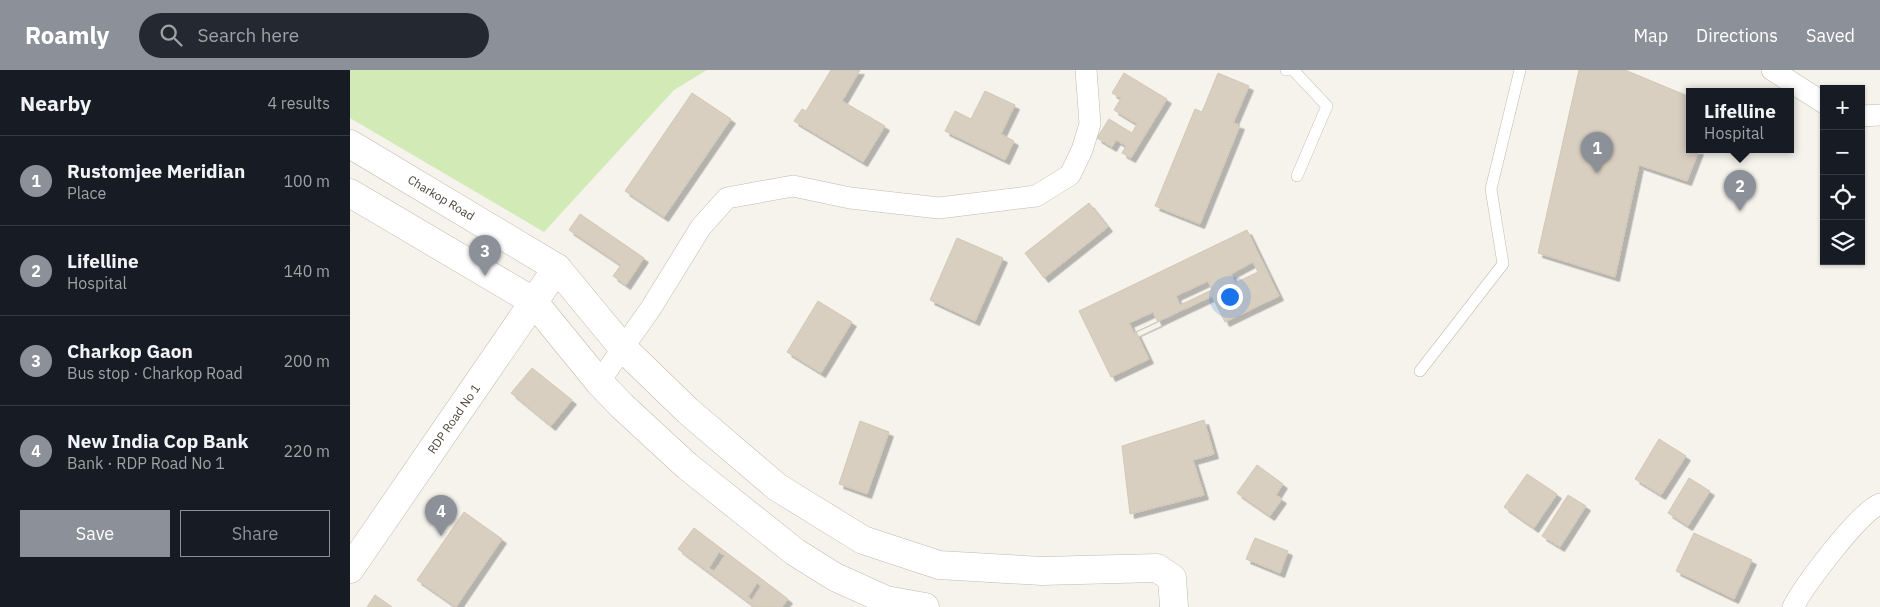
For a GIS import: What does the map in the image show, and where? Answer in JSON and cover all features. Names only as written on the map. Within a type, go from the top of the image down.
[{"type":"street","points":[[598,382],[651,308],[701,227],[728,198],[793,186],[850,198],[939,208],[1036,196],[1070,175],[1082,150],[1090,124],[1086,70]]},
{"type":"street","points":[[1772,70],[1820,100]]},
{"type":"street","points":[[1865,116],[1880,115]]},
{"type":"street","name":"Charkop Road","points":[[350,144],[557,268],[623,348],[688,411],[777,488],[863,540],[939,565],[1042,571],[1157,568],[1172,578],[1174,607]]},
{"type":"street","points":[[350,193],[533,301],[598,382],[687,466],[795,552],[835,577],[886,600],[925,607]]},
{"type":"street","name":"RDP Road No 1","points":[[350,570],[557,268]]},
{"type":"street","points":[[1793,607],[1800,594],[1846,535],[1880,504]]},
{"type":"lane","points":[[1286,70],[1293,70],[1327,106],[1297,176]]},
{"type":"lane","points":[[1420,371],[1503,264],[1491,189],[1520,70]]},
{"type":"green space","points":[[350,70],[707,70],[674,90],[544,232],[350,118]]},
{"type":"building","points":[[831,70],[860,70],[842,101],[885,126],[863,162],[794,121],[802,109],[806,111]]},
{"type":"building","points":[[1579,70],[1625,70],[1686,95],[1686,153],[1698,153],[1687,181],[1639,165],[1615,277],[1538,253]]},
{"type":"building","points":[[1124,73],[1167,99],[1131,158],[1122,153],[1126,146],[1116,140],[1112,147],[1097,138],[1109,119],[1132,133],[1137,124],[1114,110],[1121,98],[1112,93]]},
{"type":"building","points":[[1218,73],[1249,86],[1233,123],[1240,125],[1200,224],[1155,206],[1195,109],[1202,112]]},
{"type":"building","points":[[985,91],[1015,105],[1001,134],[1014,141],[1005,160],[945,131],[955,111],[971,119]]},
{"type":"building","points":[[692,93],[731,119],[664,217],[625,191]]},
{"type":"building","points":[[1089,203],[1108,227],[1044,278],[1025,253]]},
{"type":"building","points":[[580,214],[644,258],[626,285],[613,276],[621,265],[569,230]]},
{"type":"building","points":[[1247,230],[1279,296],[1225,322],[1212,296],[1158,322],[1153,312],[1129,323],[1134,333],[1136,332],[1149,359],[1111,377],[1079,311]],"holes":[[[1253,262],[1258,272],[1235,283],[1231,274]],[[1208,281],[1212,290],[1180,305],[1176,296]]]},
{"type":"building","points":[[957,238],[1003,258],[975,321],[930,300]]},
{"type":"building","points":[[818,301],[852,322],[821,373],[787,352]]},
{"type":"building","points":[[532,368],[572,400],[551,426],[511,393]]},
{"type":"building","points":[[1204,420],[1214,454],[1193,460],[1204,495],[1130,514],[1122,446]]},
{"type":"building","points":[[860,421],[889,432],[867,494],[839,484]]},
{"type":"building","points":[[1659,439],[1686,456],[1661,495],[1635,479]]},
{"type":"building","points":[[1257,465],[1283,484],[1276,495],[1282,499],[1270,516],[1237,493]]},
{"type":"building","points":[[1527,474],[1557,494],[1534,528],[1504,507]]},
{"type":"building","points":[[1689,478],[1710,491],[1688,526],[1668,513]]},
{"type":"building","points":[[1568,495],[1586,506],[1560,547],[1542,536]]},
{"type":"building","points":[[464,512],[502,539],[456,607],[417,580]]},
{"type":"building","points":[[694,528],[788,599],[782,607],[755,607],[678,549]],"holes":[[[719,552],[725,556],[714,571],[709,568]],[[757,583],[761,586],[752,600],[748,597]]]},
{"type":"building","points":[[1694,533],[1752,560],[1734,599],[1676,571]]},
{"type":"building","points":[[1255,538],[1288,551],[1280,573],[1246,559]]},
{"type":"building","points":[[375,595],[392,607],[367,607]]},
{"type":"place","name":"Rustomjee Meridian","points":[[1597,173]]},
{"type":"place","name":"Lifelline","points":[[1740,211]]},
{"type":"place","name":"Charkop Gaon","points":[[485,276]]},
{"type":"place","name":"New India Cop Bank","points":[[441,536]]}]
